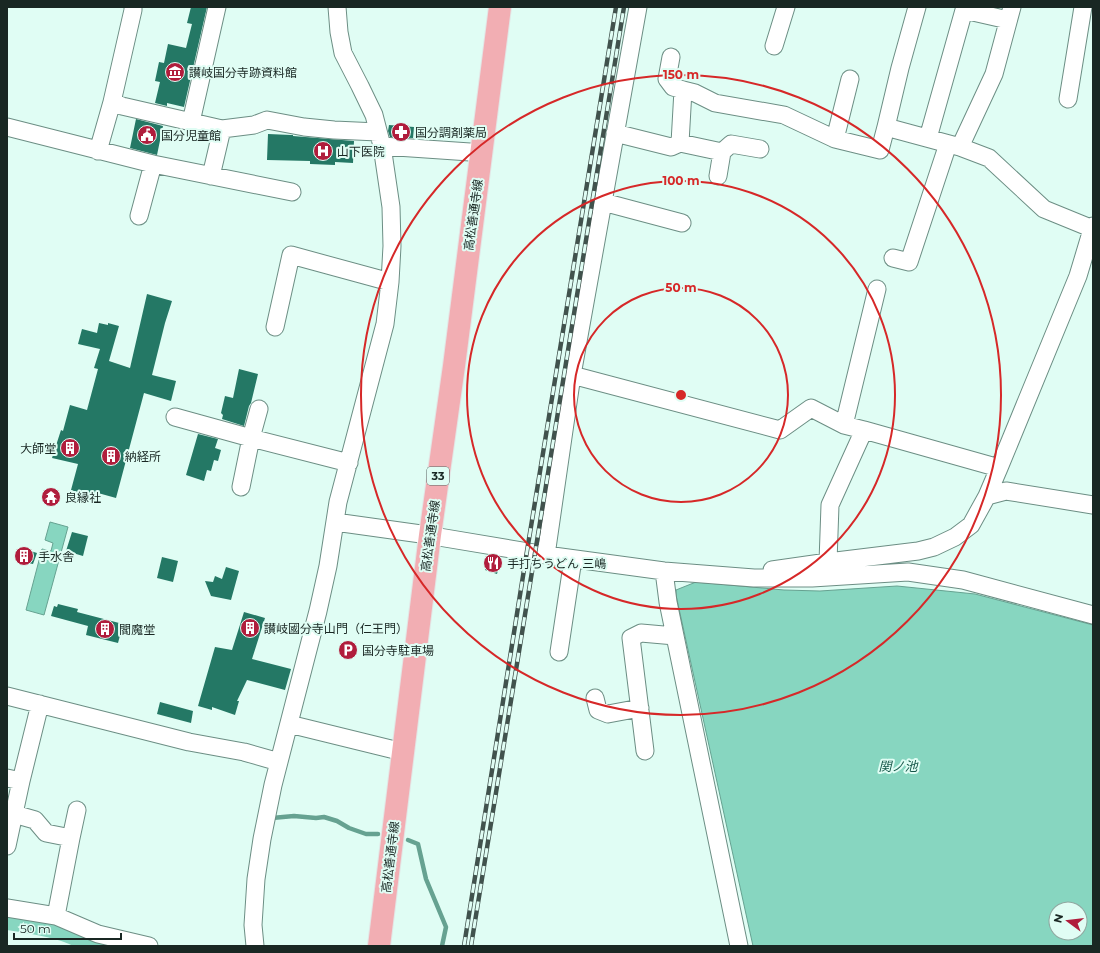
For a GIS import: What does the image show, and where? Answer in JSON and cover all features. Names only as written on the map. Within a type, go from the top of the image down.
[{"type":"main road","name":"高松善通寺線","points":[[378,946],[430,535],[454,366],[500,7]]},
{"type":"street","points":[[98,151],[112,102],[133,7]]},
{"type":"street","points":[[192,122],[218,7]]},
{"type":"street","points":[[256,946],[253,925],[256,879],[262,839],[273,785],[320,604],[328,566],[338,502],[385,324],[390,282],[392,246],[391,207],[380,139],[374,115],[343,53],[339,32],[337,7]]},
{"type":"street","points":[[546,555],[572,375],[638,7]]},
{"type":"street","points":[[774,46],[786,7]]},
{"type":"street","points":[[671,57],[667,79],[678,88],[695,93],[715,103],[784,115],[835,139],[880,150],[917,7]]},
{"type":"street","points":[[1068,99],[1086,34],[1083,7]]},
{"type":"street","points":[[893,258],[909,262],[954,146],[994,74],[1010,13],[964,10],[928,138]]},
{"type":"street","points":[[835,139],[850,79]]},
{"type":"street","points":[[678,88],[680,143]]},
{"type":"street","points":[[671,111],[678,88]]},
{"type":"street","points":[[112,102],[122,106],[222,130],[254,125],[267,120],[304,127],[334,130],[380,139],[481,153]]},
{"type":"street","points":[[7,127],[153,164],[292,192]]},
{"type":"street","points":[[754,578],[774,569],[918,551],[934,547],[955,537],[971,525],[987,496],[1078,276],[1093,228],[1044,208],[988,158],[928,138],[886,127]]},
{"type":"street","points":[[211,176],[222,130]]},
{"type":"street","points":[[615,133],[671,147],[680,143],[722,152]]},
{"type":"street","points":[[718,176],[722,152],[732,144],[760,149]]},
{"type":"street","points":[[139,216],[153,164]]},
{"type":"street","points":[[603,202],[682,223]]},
{"type":"street","points":[[275,327],[291,256],[390,282]]},
{"type":"street","points":[[844,425],[877,289]]},
{"type":"street","points":[[572,375],[780,430],[811,408],[844,425],[999,468]]},
{"type":"street","points":[[241,487],[251,438],[259,409]]},
{"type":"street","points":[[175,417],[349,463]]},
{"type":"street","points":[[828,562],[830,505],[864,430]]},
{"type":"street","points":[[987,496],[1006,491],[1093,505]]},
{"type":"street","points":[[335,522],[430,535],[546,555],[664,571],[754,578],[812,578],[908,572],[963,580],[1093,615]]},
{"type":"street","points":[[559,652],[573,559]]},
{"type":"street","points":[[664,571],[668,602],[739,946]]},
{"type":"street","points":[[645,751],[631,638],[641,634],[675,636]]},
{"type":"street","points":[[7,696],[189,742],[244,752],[279,762]]},
{"type":"street","points":[[595,698],[598,710],[608,714],[640,708]]},
{"type":"street","points":[[7,846],[14,814],[14,780],[40,704]]},
{"type":"street","points":[[289,724],[403,752]]},
{"type":"street","points":[[56,916],[77,810]]},
{"type":"street","points":[[14,814],[35,820],[46,833],[71,838]]},
{"type":"street","points":[[7,908],[56,916],[98,934],[149,946]]},
{"type":"water","points":[[50,522],[68,527],[44,615],[26,610],[42,549],[51,551],[53,543],[45,540]]},
{"type":"water","name":"関ノ池","points":[[696,582],[784,590],[820,591],[897,586],[975,594],[1093,625],[1093,946],[753,946],[676,590]]},
{"type":"building","name":"讃岐国分寺跡資料館","points":[[191,7],[207,7],[184,107],[167,103],[167,106],[155,103],[160,82],[155,81],[159,62],[164,63],[168,44],[186,48],[192,24],[187,23]]},
{"type":"building","name":"国分児童館","points":[[136,119],[163,126],[157,155],[130,148]]},
{"type":"building","name":"国分調剤薬局","points":[[389,125],[414,127],[413,138],[390,137],[388,131]]},
{"type":"building","points":[[268,134],[354,141],[353,163],[335,162],[335,165],[310,164],[310,161],[267,160]]},
{"type":"building","points":[[147,294],[172,301],[152,375],[176,381],[171,401],[144,393],[116,498],[98,493],[96,498],[71,490],[78,464],[52,458],[61,430],[63,431],[70,405],[87,410],[98,369],[94,368],[100,349],[78,344],[82,329],[97,333],[99,323],[108,325],[108,323],[119,326],[109,361],[130,368]]},
{"type":"building","points":[[239,369],[258,374],[244,426],[222,419],[223,415],[221,413],[225,396],[233,398]]},
{"type":"building","points":[[198,434],[218,439],[215,448],[221,450],[218,461],[214,460],[211,471],[207,470],[204,481],[186,475]]},
{"type":"building","points":[[72,532],[88,536],[83,556],[66,551]]},
{"type":"building","name":"手水舎","points":[[21,548],[37,553],[33,564],[17,561]]},
{"type":"building","name":"手打ちうどん 三嶋","points":[[489,556],[501,558],[497,574],[485,570]]},
{"type":"building","points":[[162,557],[178,561],[173,582],[157,578]]},
{"type":"building","points":[[226,567],[239,571],[231,600],[211,596],[205,581],[213,582],[215,576],[222,579]]},
{"type":"building","points":[[58,604],[78,609],[77,612],[123,624],[118,643],[86,635],[88,626],[51,616],[54,606],[57,607]]},
{"type":"building","points":[[244,612],[265,618],[252,659],[291,669],[285,690],[247,680],[237,701],[239,701],[235,715],[212,707],[212,710],[198,706],[215,647],[232,650]]},
{"type":"building","points":[[160,702],[193,711],[191,723],[157,714]]},
{"type":"waterway","points":[[272,818],[294,816],[316,818],[324,817],[366,834],[378,834]]},
{"type":"waterway","points":[[408,840],[418,844],[426,879],[446,927],[442,946]]},
{"type":"waterway","points":[[7,917],[54,925],[96,941]]},
{"type":"railway","points":[[464,946],[616,7]]},
{"type":"railway","points":[[471,946],[624,7]]},
{"type":"place","name":"讃岐国分寺跡資料館","points":[[175,72]]},
{"type":"place","name":"国分調剤薬局","points":[[401,132]]},
{"type":"place","name":"国分児童館","points":[[147,135]]},
{"type":"place","name":"山下医院","points":[[323,151]]},
{"type":"place","name":"大師堂","points":[[70,448]]},
{"type":"place","name":"納経所","points":[[111,456]]},
{"type":"place","name":"良縁社","points":[[51,497]]},
{"type":"place","name":"手水舎","points":[[24,556]]},
{"type":"place","name":"手打ちうどん 三嶋","points":[[493,563]]},
{"type":"place","name":"讃岐國分寺山門（仁王門）","points":[[250,628]]},
{"type":"place","name":"閻魔堂","points":[[105,629]]},
{"type":"place","name":"国分寺駐車場","points":[[348,650]]}]
